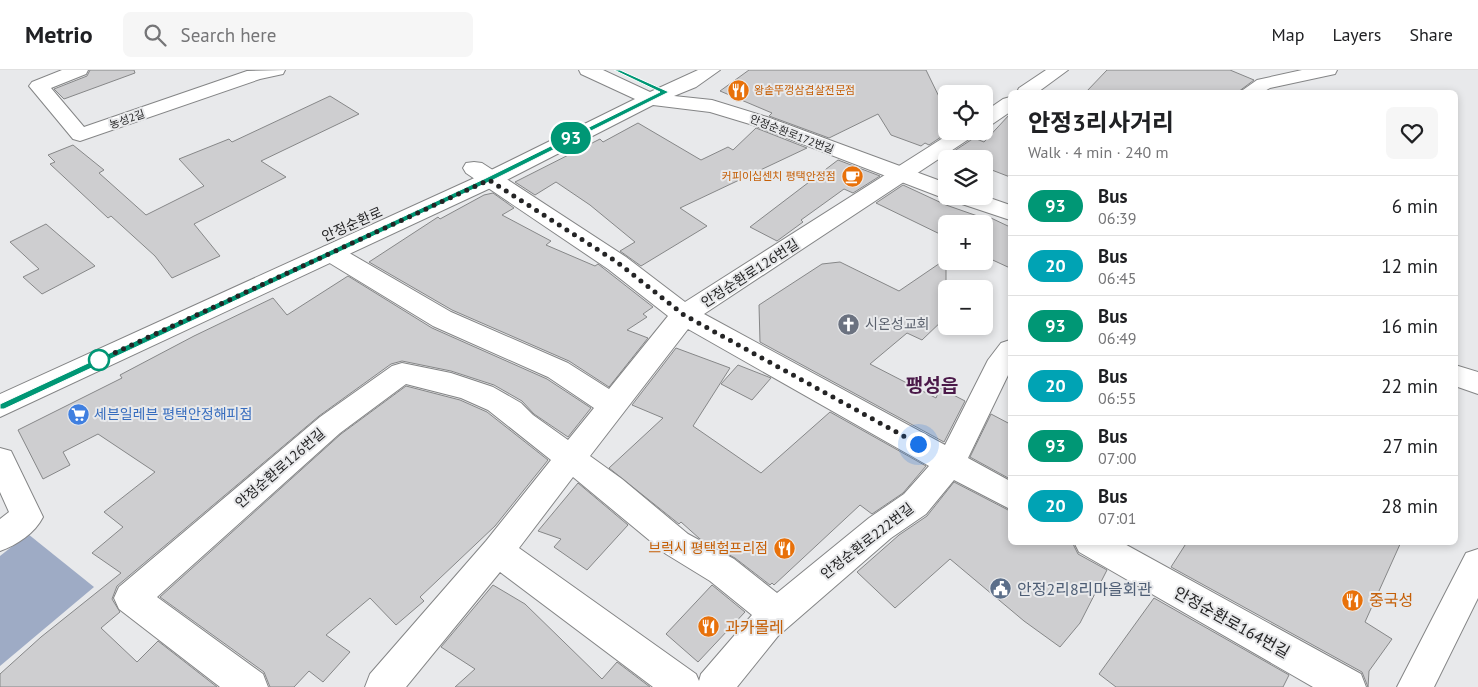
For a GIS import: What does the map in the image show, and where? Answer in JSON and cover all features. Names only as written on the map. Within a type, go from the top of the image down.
[{"type":"street","name":"농성2길","points":[[79,70],[39,86],[80,135],[254,75],[276,70]]},
{"type":"street","points":[[588,70],[651,93],[690,83],[711,70]]},
{"type":"street","points":[[617,70],[651,93]]},
{"type":"street","name":"안정순환로","points":[[0,385],[481,174],[651,93],[706,70]]},
{"type":"street","points":[[1029,90],[1059,70]]},
{"type":"street","points":[[1267,70],[1288,77],[1298,90]]},
{"type":"street","points":[[1254,90],[1264,84],[1288,77],[1328,70]]},
{"type":"street","name":"안정순환로172번길","points":[[651,93],[712,106],[760,121],[938,188]]},
{"type":"street","points":[[993,114],[1008,104]]},
{"type":"street","name":"안정순환로126번길","points":[[383,687],[497,551],[684,315],[902,176],[955,140]]},
{"type":"street","points":[[481,174],[617,262],[684,315],[1008,495]]},
{"type":"street","name":"안정순환로","points":[[0,406],[331,253],[481,174]]},
{"type":"street","points":[[987,205],[1008,212]]},
{"type":"street","name":"안정순환로","points":[[331,253],[442,319],[558,370],[587,387],[612,406]]},
{"type":"street","name":"안정순환로222번길","points":[[714,687],[766,624],[880,528],[915,504],[951,462],[998,367],[1008,353]]},
{"type":"street","name":"안정순환로126번길","points":[[250,687],[131,598],[330,425],[402,373],[473,389],[516,414],[523,423],[612,488],[677,544],[722,570],[778,615]]},
{"type":"street","points":[[1458,376],[1478,383]]},
{"type":"street","points":[[0,460],[27,517],[0,537]]},
{"type":"street","name":"안정순환로164번길","points":[[1095,545],[1348,687]]},
{"type":"street","points":[[497,551],[683,687]]},
{"type":"street","points":[[1415,687],[1478,564]]},
{"type":"shaded area","points":[[28,534],[94,587],[0,666],[0,556]]},
{"type":"building","points":[[90,70],[134,70],[135,73],[64,99],[54,89],[87,76]]},
{"type":"building","points":[[749,70],[926,70],[938,95],[938,139],[929,145],[925,143],[921,146],[891,135],[878,114],[829,138],[769,116],[772,113],[720,91]]},
{"type":"building","points":[[1107,70],[1230,70],[1254,80],[1241,90],[1088,90]]},
{"type":"building","points":[[330,96],[359,114],[261,161],[286,177],[194,224],[220,256],[172,278],[155,256],[111,216],[108,218],[50,164],[55,162],[48,155],[73,145],[104,170],[99,173],[146,215],[204,186],[179,159],[229,139],[232,142]]},
{"type":"building","points":[[1008,116],[1008,176],[993,170],[993,150],[956,150],[971,140],[984,142],[986,140],[993,140],[993,132]]},
{"type":"building","points":[[638,123],[701,160],[728,147],[733,150],[756,128],[807,148],[680,208],[707,226],[641,266],[620,251],[635,242],[590,205],[556,182],[535,195],[515,182],[600,139],[603,142]]},
{"type":"building","points":[[838,160],[880,176],[853,193],[844,189],[801,220],[803,222],[777,241],[750,227]]},
{"type":"building","points":[[903,185],[938,201],[938,205],[946,205],[975,215],[938,215],[938,233],[876,203]]},
{"type":"building","points":[[493,193],[514,208],[502,215],[551,241],[546,245],[595,266],[598,264],[653,307],[643,314],[647,317],[627,330],[648,338],[609,387],[569,361],[452,310],[369,262],[438,217],[440,219],[484,195]]},
{"type":"building","points":[[993,219],[1008,226],[1008,267],[993,260]]},
{"type":"building","points":[[46,224],[95,266],[42,294],[23,277],[39,269],[10,242]]},
{"type":"building","name":"시온성교회","points":[[840,262],[899,291],[938,264],[938,270],[946,270],[946,280],[938,280],[938,325],[922,340],[907,333],[870,364],[936,398],[940,388],[965,401],[944,442],[760,342],[759,305],[822,264]]},
{"type":"building","points":[[348,276],[432,328],[547,379],[591,408],[568,437],[534,414],[522,401],[494,385],[451,371],[402,361],[391,364],[319,416],[117,586],[112,599],[120,612],[101,628],[137,662],[158,641],[217,687],[0,687],[0,674],[41,637],[121,573],[92,553],[123,527],[104,512],[155,472],[98,434],[63,452],[70,465],[43,479],[18,430],[122,378],[120,375],[194,336],[273,298],[287,315]]},
{"type":"building","points":[[676,348],[730,368],[693,426],[761,473],[830,412],[926,466],[903,493],[872,514],[860,505],[774,585],[772,583],[770,585],[735,558],[700,539],[681,522],[679,524],[609,468],[663,418],[632,405]]},
{"type":"building","points":[[738,365],[771,378],[752,400],[721,384]]},
{"type":"building","points":[[406,386],[460,400],[487,412],[548,460],[495,526],[420,597],[424,601],[396,625],[370,598],[326,635],[350,652],[323,682],[309,671],[294,687],[270,687],[264,672],[160,597],[341,434]]},
{"type":"building","points":[[991,414],[1008,423],[1008,478],[970,457]]},
{"type":"building","points":[[954,482],[1008,510],[1008,545],[1074,545],[1078,554],[1107,570],[1080,623],[1060,647],[1024,621],[950,559],[895,608],[857,572],[899,535],[927,516]]},
{"type":"building","points":[[578,483],[628,525],[587,570],[554,547],[561,539],[538,531]]},
{"type":"building","points":[[1185,545],[1400,545],[1365,622],[1392,639],[1369,671],[1368,687],[1362,672],[1171,567]]},
{"type":"building","points":[[493,585],[525,604],[602,679],[617,662],[650,687],[455,687],[475,669],[441,647]]},
{"type":"building","points":[[712,585],[745,612],[698,662],[666,634]]},
{"type":"building","points":[[1154,598],[1289,675],[1283,687],[1116,687],[1099,674]]},
{"type":"bus line","name":"93","points":[[0,406],[489,180],[666,92],[617,70]]},
{"type":"place","name":"왕솥뚜껑삼겹살전문점","points":[[738,90]]},
{"type":"place","name":"커피이십센치 평택안정점","points":[[852,176]]},
{"type":"place","name":"시온성교회","points":[[849,324]]},
{"type":"place","name":"세븐일레븐 평택안정해피점","points":[[78,414]]},
{"type":"place","name":"브럭시 평택험프리점","points":[[784,548]]},
{"type":"place","name":"안정2리8리마을회관","points":[[1001,589]]},
{"type":"place","name":"중국성","points":[[1353,600]]},
{"type":"place","name":"과카몰레","points":[[709,627]]},
{"type":"district","name":"팽성읍","points":[[932,385]]},
{"type":"route","points":[[99,360],[489,180],[617,262],[684,315],[918,444]]}]
